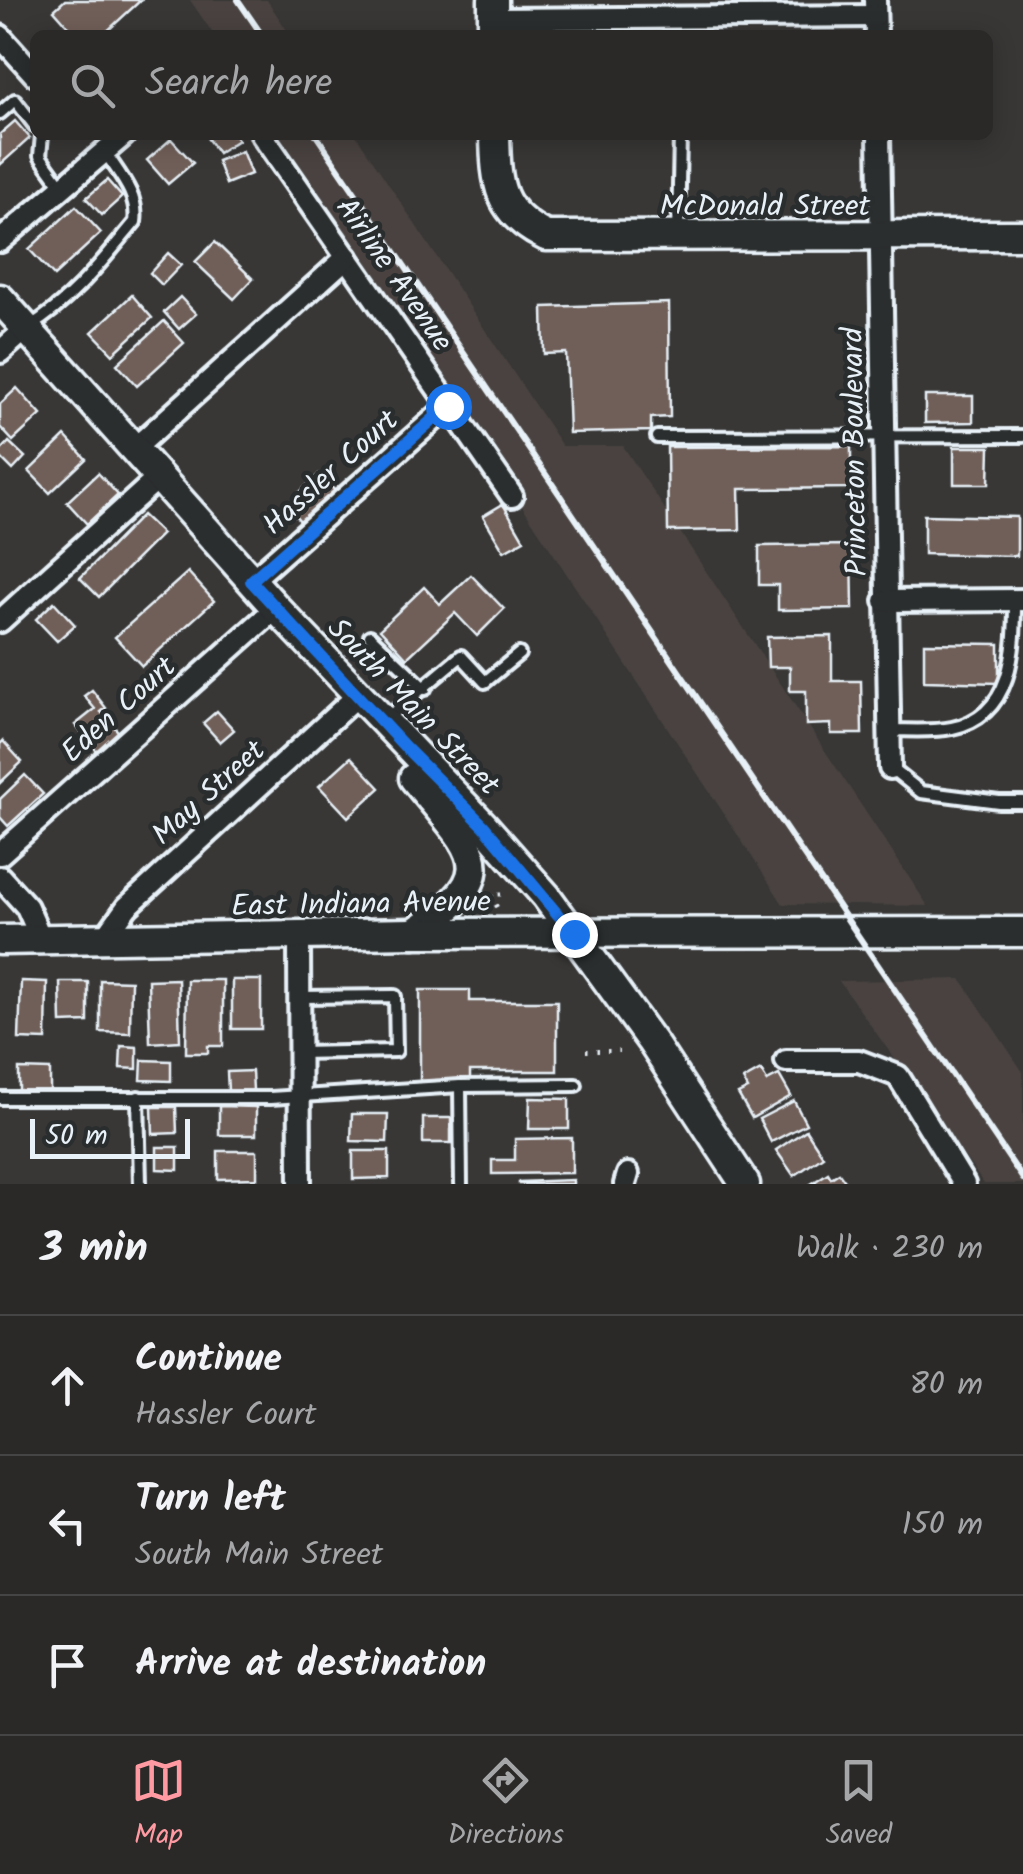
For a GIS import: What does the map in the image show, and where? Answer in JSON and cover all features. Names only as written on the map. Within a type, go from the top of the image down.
[{"type":"street","points":[[493,18],[682,26],[721,8],[876,17]]},
{"type":"street","points":[[0,36],[30,69]]},
{"type":"street","points":[[94,140],[105,152]]},
{"type":"street","points":[[0,241],[118,140]]},
{"type":"street","name":"Airline Avenue","points":[[265,140],[512,496]]},
{"type":"street","name":"McDonald Street","points":[[495,140],[500,190],[514,216],[546,236],[1023,236]]},
{"type":"street","name":"Princeton Boulevard","points":[[878,140],[890,768]]},
{"type":"street","points":[[134,449],[346,257]]},
{"type":"street","name":"South Main Street","points":[[0,300],[251,581],[484,826],[574,934],[642,1027],[746,1184]]},
{"type":"street","points":[[0,352],[26,328]]},
{"type":"street","name":"Hassler Court","points":[[251,581],[448,406]]},
{"type":"street","points":[[0,620],[158,478]]},
{"type":"street","points":[[885,600],[1019,600]]},
{"type":"street","name":"Eden Court","points":[[0,854],[276,608]]},
{"type":"street","name":"May Street","points":[[104,938],[127,907],[358,694]]},
{"type":"street","points":[[406,748],[410,772],[465,842],[474,866],[467,890],[451,908],[413,933]]},
{"type":"street","points":[[0,876],[27,907],[41,939]]},
{"type":"street","name":"East Indiana Avenue","points":[[0,940],[413,933],[1023,932]]},
{"type":"street","points":[[299,937],[300,1184]]},
{"type":"street","points":[[786,1061],[860,1061],[898,1076],[964,1184]]},
{"type":"lane","points":[[0,112],[15,100],[30,120]]},
{"type":"lane","points":[[42,140],[40,156],[62,188]]},
{"type":"lane","points":[[678,237],[680,140]]},
{"type":"lane","points":[[26,328],[51,314],[71,295],[134,222],[137,209],[133,194],[105,152]]},
{"type":"lane","points":[[657,437],[1023,436]]},
{"type":"lane","points":[[889,730],[950,729],[980,715],[1002,690],[1011,672],[1019,600]]},
{"type":"lane","points":[[370,636],[425,689]]},
{"type":"lane","points":[[382,721],[461,656],[485,682],[519,654]]},
{"type":"lane","points":[[890,768],[921,792],[1023,802]]},
{"type":"lane","points":[[299,997],[395,996],[396,1051],[299,1054]]},
{"type":"lane","points":[[0,1098],[270,1098],[460,1086],[576,1085]]},
{"type":"lane","points":[[460,1086],[461,1184]]},
{"type":"lane","points":[[138,1097],[140,1184]]},
{"type":"path","points":[[497,907],[492,895],[509,894]]},
{"type":"path","points":[[586,1051],[619,1051]]},
{"type":"shaded area","points":[[190,0],[267,0],[287,30],[211,30]]},
{"type":"shaded area","points":[[282,140],[359,140],[562,446],[623,446],[928,906],[783,904]]},
{"type":"shaded area","points":[[961,979],[1023,1072],[1023,1184],[984,1184],[839,981]]},
{"type":"building","points":[[65,0],[141,0],[108,30],[72,30],[54,10]]},
{"type":"building","points":[[15,121],[30,138],[0,165],[0,134]]},
{"type":"building","points":[[172,140],[193,163],[168,184],[147,160]]},
{"type":"building","points":[[209,140],[238,140],[218,153]]},
{"type":"building","points":[[242,151],[251,174],[226,184],[217,161]]},
{"type":"building","points":[[107,180],[122,197],[102,215],[86,198]]},
{"type":"building","points":[[76,206],[101,233],[54,276],[29,249]]},
{"type":"building","points":[[215,242],[253,279],[234,299],[195,262]]},
{"type":"building","points":[[168,253],[181,265],[162,285],[150,273]]},
{"type":"building","points":[[132,295],[152,318],[113,354],[92,332]]},
{"type":"building","points":[[180,297],[196,314],[179,329],[164,312]]},
{"type":"building","points":[[669,303],[670,417],[651,418],[651,431],[569,433],[566,353],[544,354],[543,307]]},
{"type":"building","points":[[164,321],[184,343],[137,386],[117,364]]},
{"type":"building","points":[[17,388],[41,415],[13,441],[0,427],[0,404]]},
{"type":"building","points":[[925,396],[973,396],[973,422],[925,423]]},
{"type":"building","points":[[65,436],[86,459],[50,493],[29,471]]},
{"type":"building","points":[[9,442],[25,457],[13,470],[0,457]]},
{"type":"building","points":[[851,446],[851,488],[739,489],[740,530],[668,531],[667,447]]},
{"type":"building","points":[[954,447],[990,447],[989,484],[954,484]]},
{"type":"building","points":[[98,473],[118,495],[87,524],[67,502]]},
{"type":"building","points":[[319,474],[336,492],[302,523],[286,505]]},
{"type":"building","points":[[503,504],[524,540],[504,551],[483,516]]},
{"type":"building","points":[[142,515],[162,534],[99,597],[80,578]]},
{"type":"building","points":[[924,515],[1017,517],[1017,556],[924,554]]},
{"type":"building","points":[[852,545],[853,609],[778,610],[778,585],[759,585],[759,546]]},
{"type":"building","points":[[188,572],[214,601],[142,666],[115,637]]},
{"type":"building","points":[[471,575],[504,609],[477,636],[455,613],[407,658],[380,629],[424,587],[440,604]]},
{"type":"building","points":[[54,602],[75,625],[57,641],[36,619]]},
{"type":"building","points":[[832,636],[832,681],[861,681],[862,734],[831,734],[831,724],[806,725],[806,691],[790,691],[790,667],[768,667],[767,637]]},
{"type":"building","points":[[924,643],[999,644],[999,683],[924,681]]},
{"type":"building","points":[[92,690],[106,708],[101,712],[123,737],[101,756],[75,725],[95,709],[84,696]]},
{"type":"building","points":[[217,711],[234,730],[220,742],[203,723]]},
{"type":"building","points":[[3,741],[22,762],[0,783],[0,744]]},
{"type":"building","points":[[351,757],[380,788],[348,817],[319,786]]},
{"type":"building","points":[[25,775],[43,794],[8,826],[0,817],[0,799]]},
{"type":"building","points":[[178,979],[180,1041],[150,1043],[148,980]]},
{"type":"building","points":[[100,980],[131,981],[130,1033],[100,1032]]},
{"type":"building","points":[[187,980],[223,980],[223,1046],[208,1046],[208,1053],[186,1053]]},
{"type":"building","points":[[232,980],[261,980],[261,1029],[232,1029]]},
{"type":"building","points":[[21,981],[47,982],[46,1040],[19,1039]]},
{"type":"building","points":[[60,982],[88,982],[88,1022],[61,1023]]},
{"type":"building","points":[[420,990],[470,990],[470,1001],[557,1001],[557,1071],[470,1071],[470,1081],[420,1081]]},
{"type":"building","points":[[121,1046],[137,1047],[137,1069],[120,1068]]},
{"type":"building","points":[[142,1060],[171,1061],[171,1081],[141,1080]]},
{"type":"building","points":[[19,1069],[50,1070],[50,1093],[19,1093]]},
{"type":"building","points":[[761,1070],[767,1081],[779,1075],[791,1096],[752,1118],[738,1094],[748,1089],[743,1080]]},
{"type":"building","points":[[252,1071],[253,1090],[228,1091],[227,1072]]},
{"type":"building","points":[[530,1098],[569,1099],[569,1129],[529,1129]]},
{"type":"building","points":[[794,1101],[806,1124],[771,1142],[759,1119]]},
{"type":"building","points":[[219,1106],[256,1107],[256,1135],[219,1135]]},
{"type":"building","points":[[152,1107],[176,1107],[177,1133],[153,1134]]},
{"type":"building","points":[[352,1114],[388,1114],[387,1142],[351,1141]]},
{"type":"building","points":[[423,1118],[451,1118],[451,1143],[423,1143]]},
{"type":"building","points":[[806,1130],[823,1156],[794,1176],[776,1150]]},
{"type":"building","points":[[572,1138],[572,1173],[492,1174],[492,1160],[515,1160],[515,1139]]},
{"type":"building","points":[[157,1147],[178,1147],[178,1170],[157,1169]]},
{"type":"building","points":[[218,1151],[257,1151],[257,1178],[218,1179]]},
{"type":"building","points":[[353,1151],[389,1151],[389,1178],[353,1179]]},
{"type":"building","points":[[828,1173],[831,1178],[839,1173],[847,1184],[811,1184]]},
{"type":"building","points":[[573,1180],[573,1184],[519,1184],[519,1182]]},
{"type":"railway","points":[[238,0],[259,30]]},
{"type":"railway","points":[[319,140],[1023,1179]]},
{"type":"route","points":[[448,406],[251,581],[484,826],[574,934]]}]
